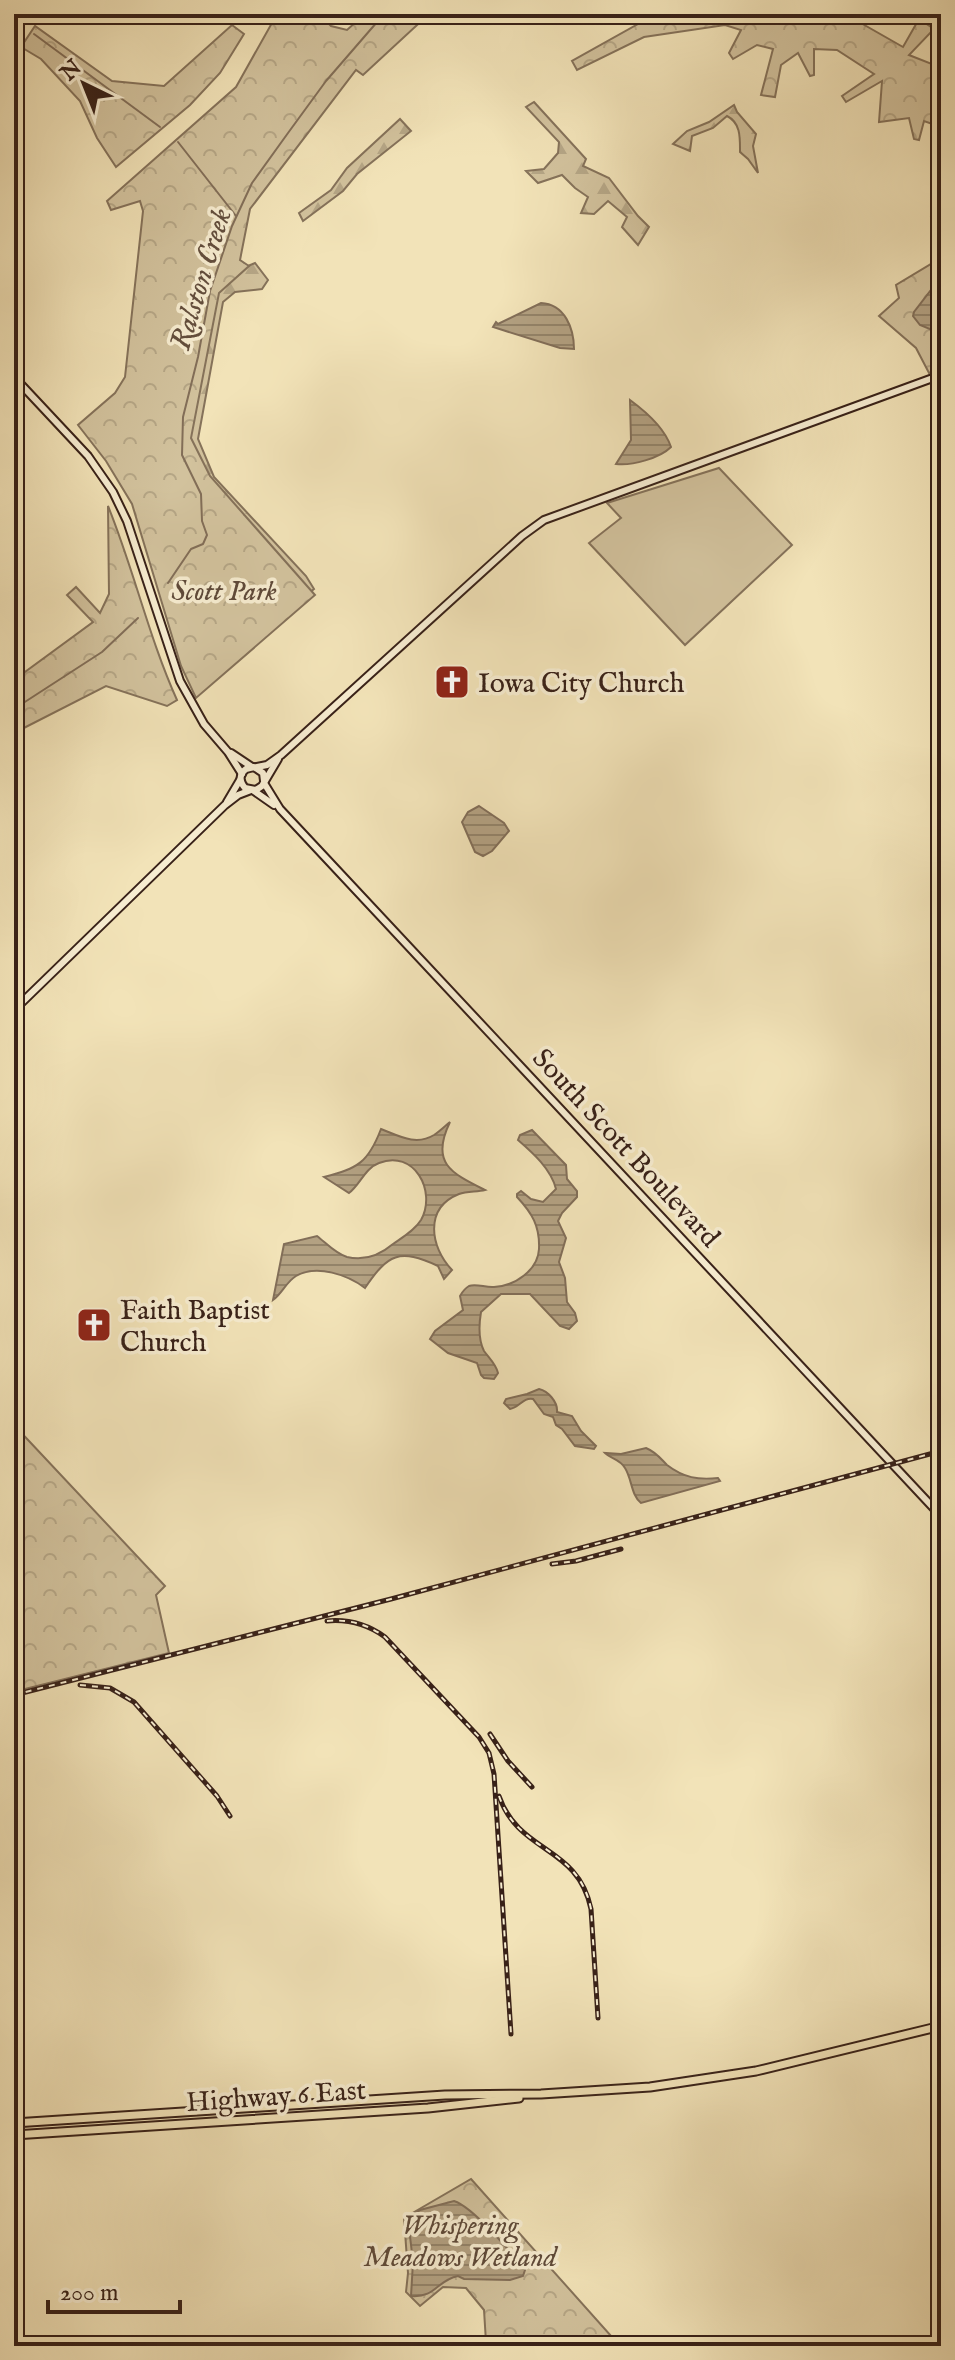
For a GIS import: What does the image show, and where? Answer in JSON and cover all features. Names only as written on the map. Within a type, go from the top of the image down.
[{"type":"main road","points":[[225,805],[246,769],[267,765],[281,755],[522,536],[544,520],[941,375]]},
{"type":"main road","points":[[14,377],[88,456],[113,492],[127,521],[180,681],[204,724],[228,752],[243,785],[252,790]]},
{"type":"main road","points":[[228,752],[263,773],[264,782]]},
{"type":"main road","points":[[14,1010],[225,805],[238,795],[259,788],[281,755]]},
{"type":"main road","name":"South Scott Boulevard","points":[[264,782],[280,809],[941,1516]]},
{"type":"main road","name":"South Scott Boulevard","points":[[252,790],[280,809]]},
{"type":"main road","name":"Highway 6 East","points":[[14,2123],[445,2095],[541,2094],[650,2087],[756,2071],[941,2026]]},
{"type":"main road","name":"Highway 6 East","points":[[14,2135],[428,2108],[499,2102],[541,2094]]},
{"type":"green space","name":"Scott Park","points":[[277,14],[320,14],[331,26],[347,30],[365,14],[429,14],[363,75],[356,70],[250,209],[240,260],[249,266],[219,293],[191,438],[210,476],[315,595],[196,698],[181,666],[132,504],[106,461],[78,425],[115,393],[125,377],[143,211],[140,201],[111,210],[107,201],[236,87]]},
{"type":"green space","points":[[656,14],[742,14],[745,17],[760,14],[845,14],[903,47],[919,19],[934,29],[909,55],[932,64],[941,75],[941,127],[924,121],[919,140],[914,139],[909,118],[879,122],[882,81],[846,102],[842,96],[874,74],[837,50],[814,49],[814,75],[810,76],[798,53],[781,65],[775,97],[761,95],[773,49],[757,45],[733,59],[729,53],[741,30],[725,25],[644,37],[577,70],[572,61]]},
{"type":"green space","points":[[232,25],[244,34],[220,73],[190,105],[116,167],[97,138],[80,101],[41,59],[21,47],[35,26],[112,81],[164,86]]},
{"type":"green space","points":[[534,102],[586,159],[583,166],[609,178],[649,227],[638,245],[622,227],[627,217],[608,201],[594,214],[581,213],[588,197],[562,175],[538,183],[526,171],[544,169],[558,153],[559,142],[526,107]]},
{"type":"green space","points":[[734,105],[756,134],[753,146],[758,173],[740,152],[737,127],[727,116],[713,128],[692,136],[690,151],[673,144],[687,131],[709,122]]},
{"type":"green space","points":[[400,119],[411,131],[357,174],[343,191],[303,221],[299,213],[331,190],[347,168]]},
{"type":"green space","points":[[249,203],[236,271],[255,263],[268,280],[262,289],[235,292],[223,302],[198,439],[214,477],[306,576],[314,589],[305,596],[178,443],[189,375]]},
{"type":"green space","points":[[941,205],[941,368],[929,373],[916,348],[879,316],[899,298],[896,285],[934,262],[940,238],[931,217]]},
{"type":"green space","points":[[719,468],[792,545],[685,645],[589,543],[621,518],[607,503]]},
{"type":"green space","points":[[108,506],[177,700],[167,706],[106,686],[14,733],[14,680],[93,622],[67,595],[76,587],[100,613],[109,594]]},
{"type":"green space","points":[[14,1425],[165,1586],[156,1595],[169,1653],[21,1690],[14,1683]]},
{"type":"green space","name":"Whispering Meadows Wetland","points":[[471,2179],[620,2346],[489,2346],[486,2342],[484,2310],[466,2288],[443,2287],[420,2306],[406,2292],[408,2273],[404,2218]]},
{"type":"shaded area","points":[[941,277],[941,340],[913,316]]},
{"type":"shaded area","points":[[541,303],[549,304],[562,313],[572,334],[574,349],[560,348],[493,327],[496,322],[498,324]]},
{"type":"shaded area","points":[[630,400],[659,427],[671,447],[645,460],[616,464],[631,440]]},
{"type":"shaded area","points":[[479,806],[504,823],[509,831],[492,851],[483,856],[475,852],[462,822],[468,812]]},
{"type":"shaded area","points":[[450,1122],[442,1148],[447,1165],[462,1178],[485,1190],[462,1193],[448,1200],[440,1209],[434,1229],[435,1240],[452,1270],[444,1279],[438,1266],[404,1256],[388,1261],[365,1288],[341,1275],[313,1271],[296,1276],[273,1300],[284,1244],[317,1236],[343,1256],[366,1258],[388,1248],[421,1220],[425,1209],[424,1186],[412,1167],[403,1162],[392,1160],[374,1165],[349,1193],[324,1177],[354,1167],[366,1157],[381,1129],[408,1139],[421,1140],[434,1135]]},
{"type":"shaded area","points":[[532,1130],[566,1165],[567,1179],[577,1191],[577,1197],[558,1221],[566,1238],[559,1262],[565,1278],[567,1302],[577,1321],[569,1329],[560,1326],[530,1294],[501,1294],[481,1312],[482,1346],[498,1373],[494,1379],[484,1378],[477,1363],[448,1353],[430,1339],[435,1331],[463,1310],[460,1296],[467,1287],[510,1284],[524,1276],[538,1257],[536,1227],[517,1194],[521,1191],[531,1199],[543,1202],[556,1189],[546,1168],[518,1140],[520,1135]]},
{"type":"shaded area","points":[[539,1389],[552,1398],[557,1412],[572,1416],[596,1446],[594,1449],[575,1446],[556,1425],[553,1417],[544,1414],[533,1399],[510,1409],[504,1403],[506,1399]]},
{"type":"shaded area","points":[[646,1448],[679,1473],[698,1478],[718,1478],[720,1481],[641,1503],[635,1496],[623,1465],[605,1453],[621,1454]]},
{"type":"shaded area","points":[[454,2201],[471,2212],[501,2242],[525,2270],[523,2276],[510,2280],[464,2279],[458,2276],[431,2292],[411,2296],[413,2262],[408,2219],[420,2210]]},
{"type":"waterway","name":"Ralston Creek","points":[[168,583],[191,549],[203,544],[207,535],[202,521],[201,494],[182,455],[183,417],[210,291],[232,226],[252,183],[326,81],[384,14]]},
{"type":"waterway","points":[[14,18],[18,21]]},
{"type":"waterway","points":[[34,34],[160,127]]},
{"type":"waterway","points":[[178,142],[236,216]]},
{"type":"waterway","name":"Ralston Creek","points":[[14,709],[102,652],[138,618]]},
{"type":"railway","points":[[14,1695],[391,1599],[941,1451]]},
{"type":"railway","points":[[552,1564],[621,1549]]},
{"type":"railway","points":[[327,1621],[358,1623],[385,1637],[479,1737],[489,1753],[494,1774],[511,2034]]},
{"type":"railway","points":[[80,1685],[110,1688],[134,1702],[217,1796],[230,1816]]},
{"type":"railway","points":[[490,1734],[508,1761],[532,1787]]},
{"type":"railway","points":[[499,1796],[508,1815],[520,1829],[561,1860],[574,1872],[584,1888],[591,1909],[598,2018]]},
{"type":"place","name":"Iowa City Church","points":[[452,682]]},
{"type":"place","name":"Faith Baptist Church","points":[[94,1325]]}]
